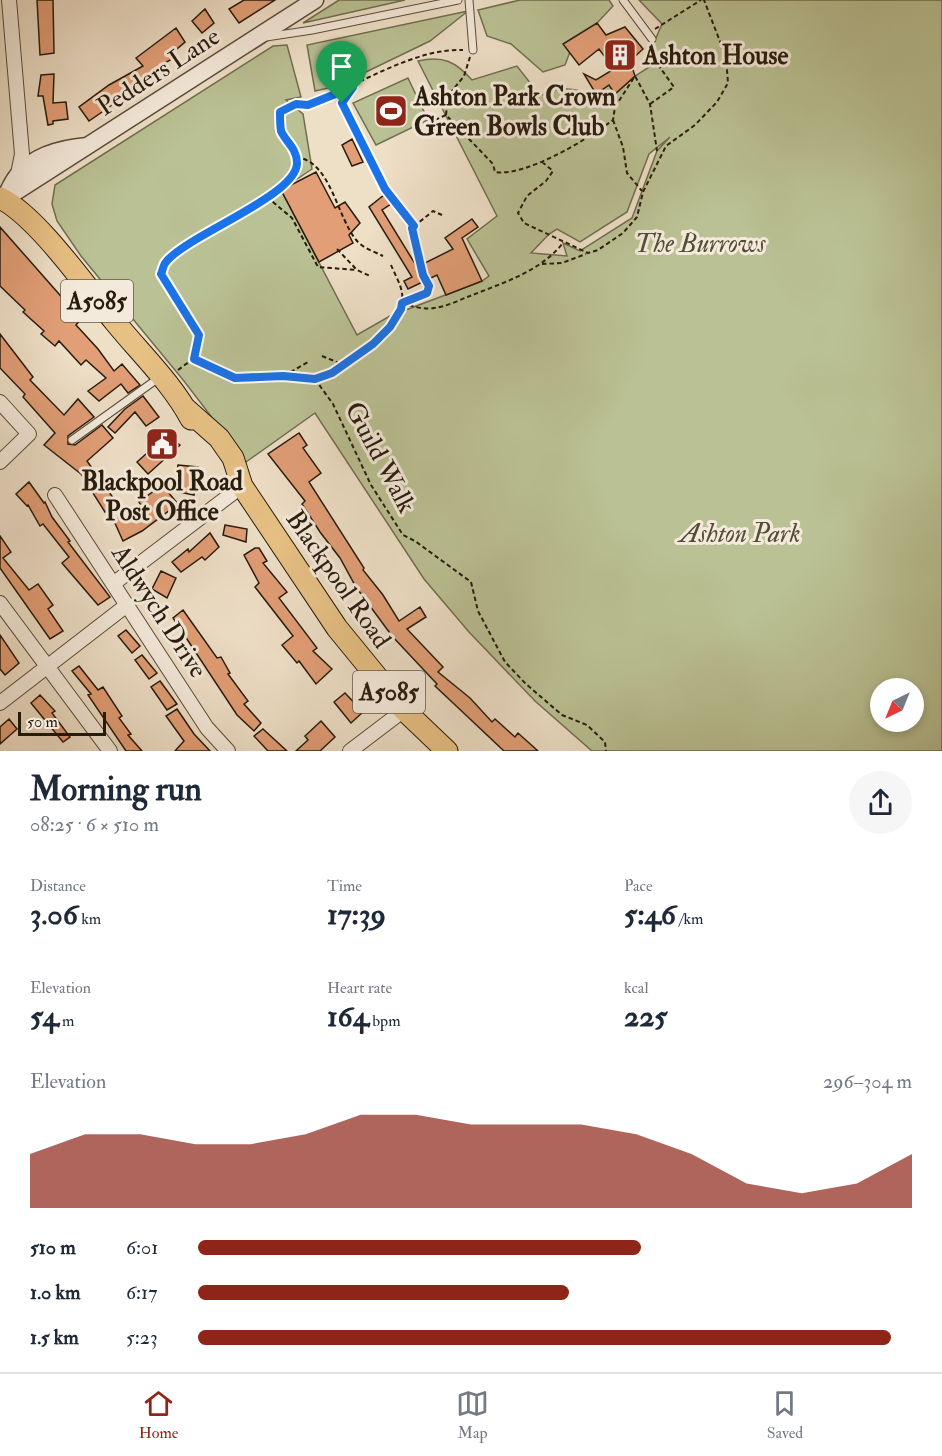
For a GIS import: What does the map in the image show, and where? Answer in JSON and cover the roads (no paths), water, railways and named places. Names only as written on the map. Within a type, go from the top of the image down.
[{"type":"highway","name":"Blackpool Road","points":[[1,200],[35,225],[185,408],[219,438],[233,458],[242,486],[336,628],[404,710],[447,751]]},
{"type":"street","points":[[9,0],[22,154],[18,174]]},
{"type":"street","name":"Pedders Lane","points":[[1,200],[315,0]]},
{"type":"street","name":"Pedders Lane","points":[[1,200],[18,174],[41,159],[66,148],[90,145]]},
{"type":"street","points":[[0,402],[28,434],[0,462]]},
{"type":"street","points":[[113,584],[242,486]]},
{"type":"street","name":"Aldwych Drive","points":[[55,495],[207,728],[228,751]]},
{"type":"street","points":[[0,603],[110,751]]},
{"type":"street","points":[[0,704],[127,605]]},
{"type":"street","points":[[350,751],[404,710]]},
{"type":"lane","points":[[256,38],[312,30],[458,0]]},
{"type":"lane","points":[[469,0],[473,50]]},
{"type":"lane","points":[[623,0],[650,37]]},
{"type":"lane","points":[[72,440],[160,377]]},
{"type":"place","name":"Ashton House","points":[[620,55]]},
{"type":"place","name":"Ashton Park Crown Green Bowls Club","points":[[391,111]]},
{"type":"place","name":"Blackpool Road Post Office","points":[[162,444]]},
{"type":"park label","name":"The Burrows","points":[[700,243]]},
{"type":"park label","name":"Ashton Park","points":[[740,533]]}]
